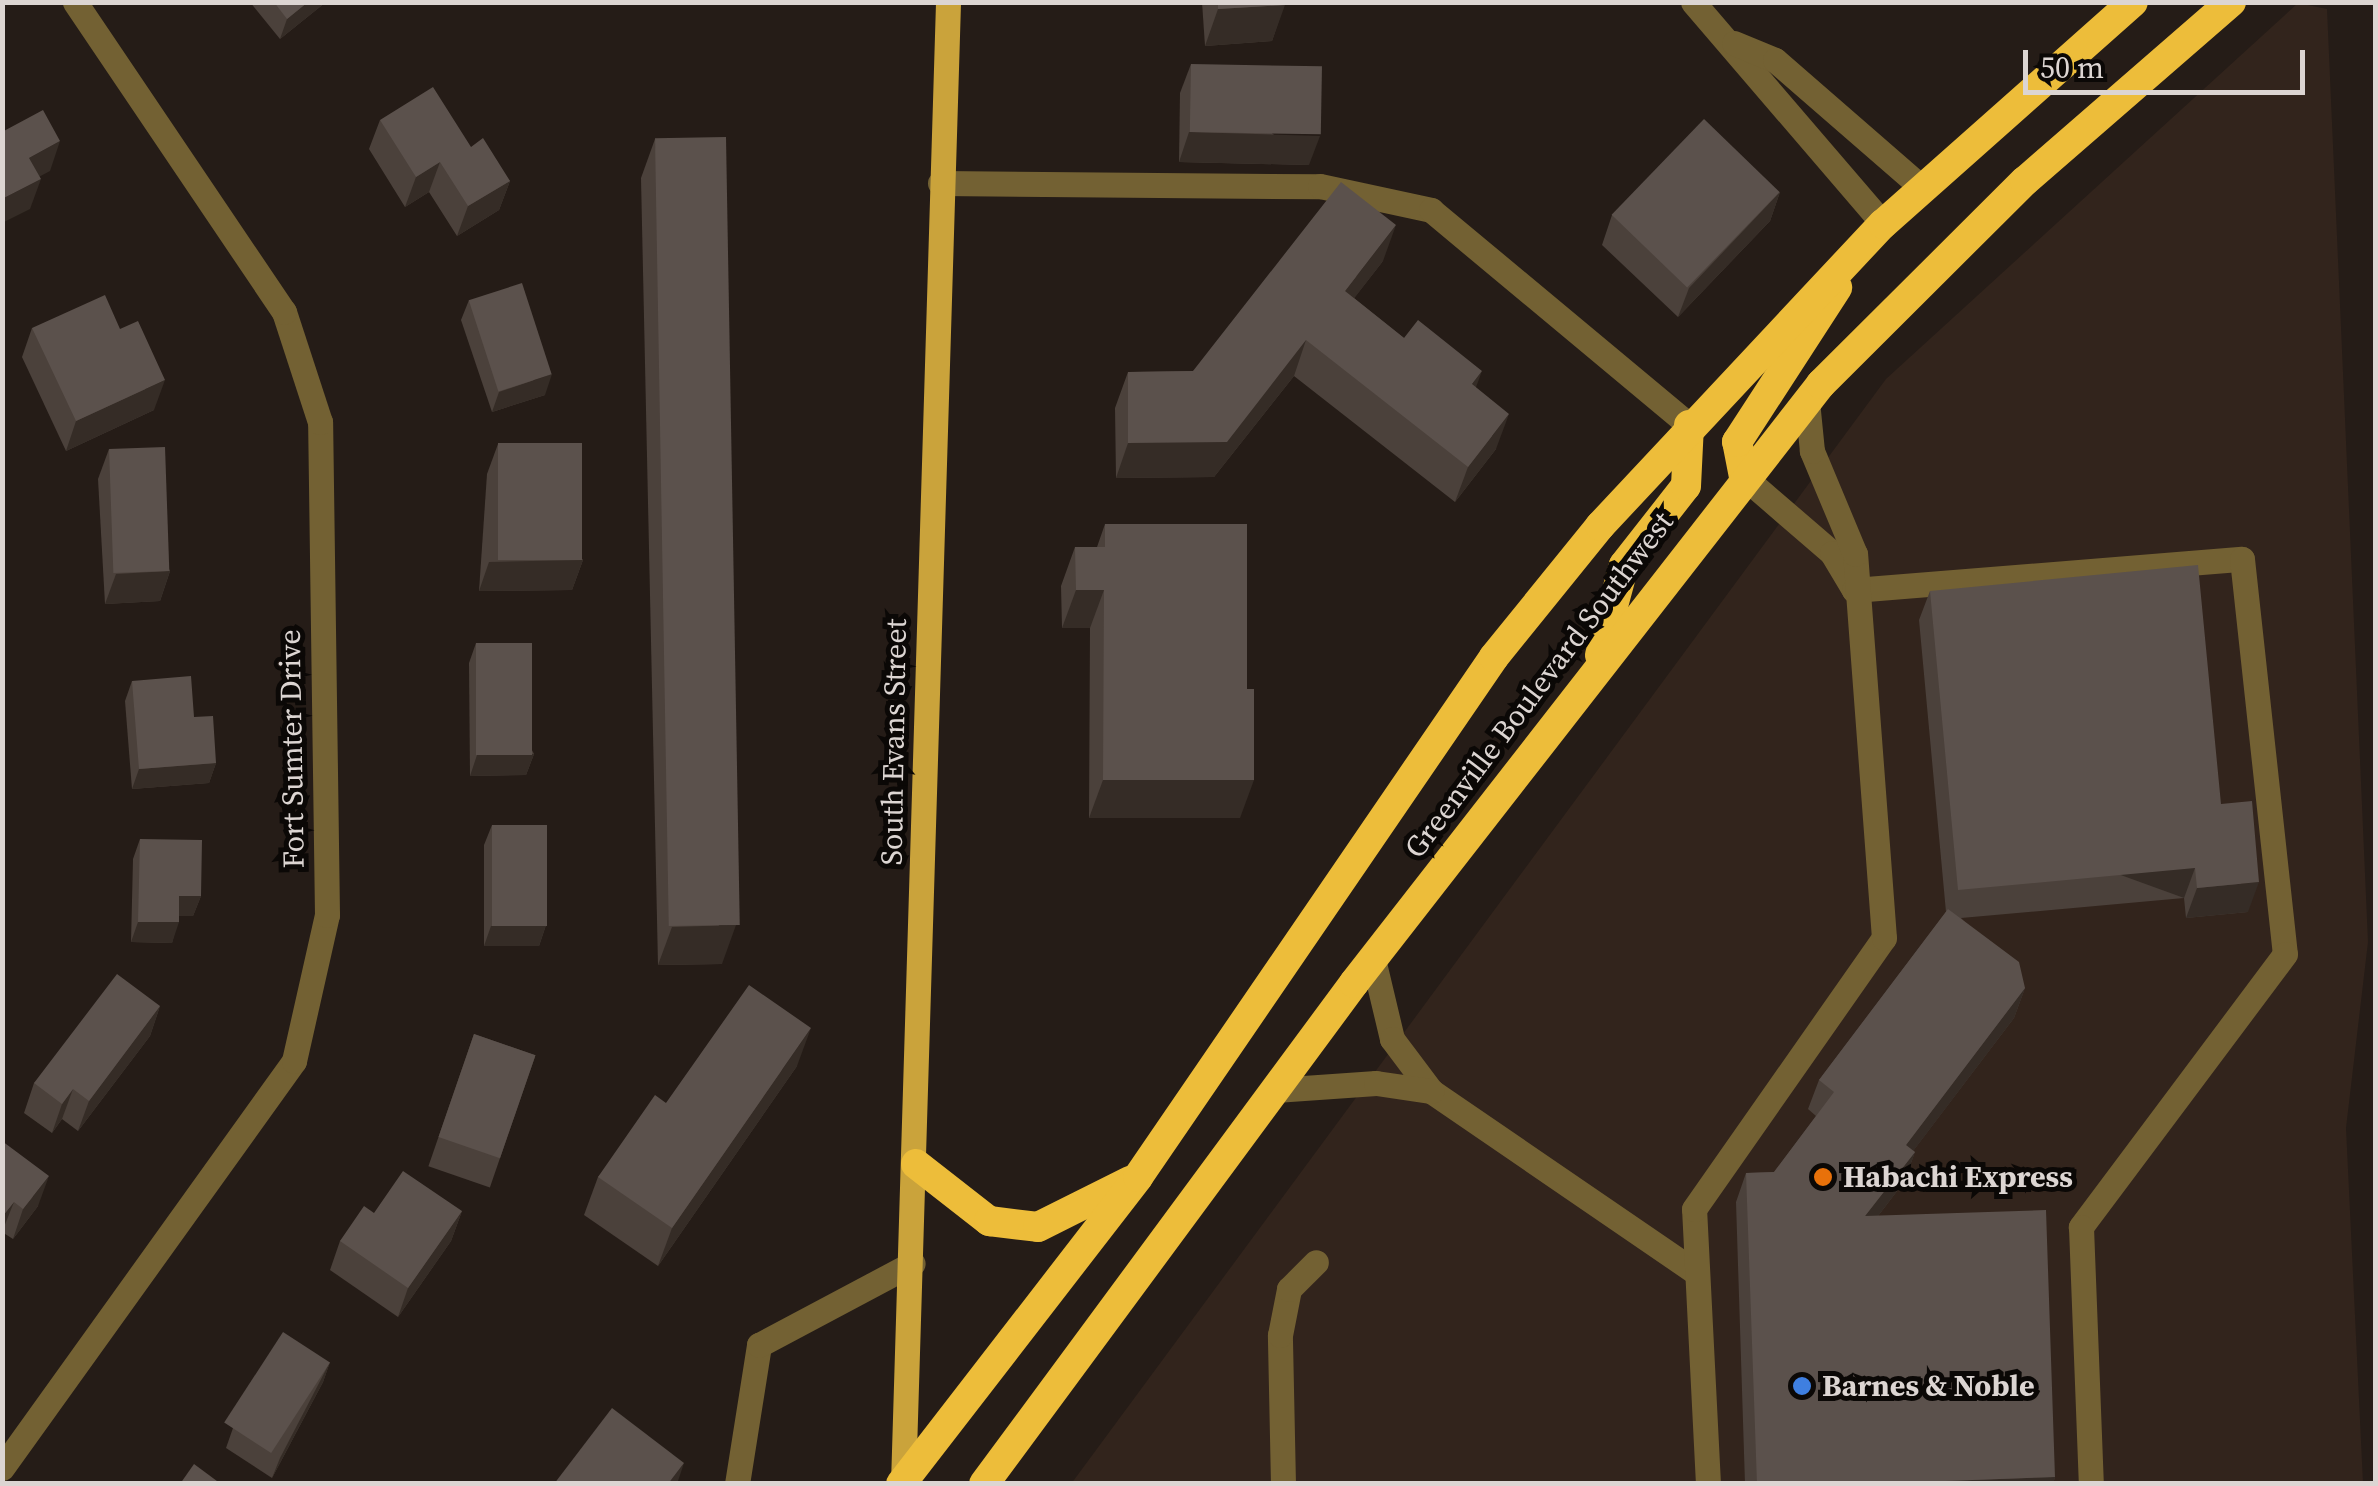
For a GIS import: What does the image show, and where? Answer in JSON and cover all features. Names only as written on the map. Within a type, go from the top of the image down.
[{"type":"highway","name":"Greenville Boulevard Southwest","points":[[903,1483],[1138,1178],[1494,657],[1690,425],[1883,224],[2133,2]]},
{"type":"highway","name":"Greenville Boulevard Southwest","points":[[984,1484],[1373,959],[1744,477],[1807,402],[2025,181],[2232,2]]},
{"type":"highway","points":[[1744,477],[1737,442],[1812,337],[1855,254]]},
{"type":"highway","points":[[1597,667],[1624,564],[1686,486],[1690,425]]},
{"type":"highway","points":[[916,1164],[989,1222],[1038,1228],[1138,1178]]},
{"type":"main road","name":"South Evans Street","points":[[903,1483],[914,1263],[940,183],[948,2]]},
{"type":"street","name":"Fort Sumter Drive","points":[[2,1468],[294,1061],[326,915],[320,422],[284,312],[75,2]]},
{"type":"street","points":[[1693,2],[1734,44],[1751,76],[1883,224]]},
{"type":"street","points":[[1734,44],[1776,60],[1922,188]]},
{"type":"street","points":[[940,183],[1320,186],[1431,210],[1690,425]]},
{"type":"street","points":[[1708,1484],[1694,1210],[1884,938],[1851,532],[1812,452],[1807,402]]},
{"type":"street","points":[[1744,477],[1832,553],[1854,590]]},
{"type":"street","points":[[1854,590],[2242,558],[2286,954],[2082,1227],[2091,1484]]},
{"type":"street","points":[[1373,959],[1392,1039],[1431,1092],[1697,1273]]},
{"type":"street","points":[[1275,1090],[1376,1083],[1431,1092]]},
{"type":"street","points":[[1284,1484],[1280,1335],[1289,1288],[1316,1262]]},
{"type":"street","points":[[737,1484],[759,1344],[914,1263]]},
{"type":"shaded area","points":[[2298,3],[2327,9],[2368,942],[2346,1128],[2363,1483],[1071,1484],[1886,379]]},
{"type":"building","points":[[274,2],[308,2],[287,19]]},
{"type":"building","points":[[1218,2],[1285,2],[1285,5],[1218,9]]},
{"type":"building","points":[[1191,64],[1322,66],[1321,134],[1190,132]]},
{"type":"building","points":[[433,87],[471,147],[483,138],[510,181],[468,206],[440,162],[416,177],[380,120]]},
{"type":"building","points":[[43,110],[60,141],[29,158],[41,179],[2,199],[2,132]]},
{"type":"building","points":[[1704,119],[1780,192],[1687,288],[1612,215]]},
{"type":"building","points":[[726,137],[740,925],[669,926],[655,138]]},
{"type":"building","points":[[1341,182],[1396,225],[1345,291],[1404,338],[1418,320],[1482,371],[1472,384],[1509,414],[1468,467],[1306,340],[1227,442],[1128,443],[1128,372],[1193,371]]},
{"type":"building","points":[[522,283],[552,374],[498,392],[469,300]]},
{"type":"building","points":[[105,295],[120,329],[138,321],[165,380],[76,421],[32,328]]},
{"type":"building","points":[[498,443],[582,443],[582,560],[498,560]]},
{"type":"building","points":[[165,447],[169,571],[113,573],[109,449]]},
{"type":"building","points":[[1105,524],[1247,524],[1247,689],[1254,689],[1254,780],[1103,780],[1104,590],[1076,590],[1075,547],[1105,547]]},
{"type":"building","points":[[2198,565],[2221,804],[2252,801],[2259,882],[2197,888],[2195,868],[1958,890],[1930,591]]},
{"type":"building","points":[[476,643],[532,643],[532,755],[476,755]]},
{"type":"building","points":[[191,676],[194,717],[213,716],[216,763],[139,769],[132,681]]},
{"type":"building","points":[[492,825],[547,825],[547,926],[492,926]]},
{"type":"building","points":[[140,839],[202,840],[201,896],[179,896],[179,922],[138,922]]},
{"type":"building","points":[[1948,909],[2019,962],[2025,988],[1906,1145],[1915,1152],[1865,1216],[2046,1210],[2055,1477],[1918,1484],[1757,1484],[1746,1173],[1774,1172],[1834,1092],[1819,1080]]},
{"type":"building","points":[[117,974],[160,1006],[89,1101],[73,1089],[62,1104],[34,1083]]},
{"type":"building","points":[[749,985],[811,1028],[672,1228],[598,1177],[655,1095],[666,1103]]},
{"type":"building","points":[[474,1034],[535,1055],[500,1158],[439,1137]]},
{"type":"building","points":[[2,1141],[49,1176],[23,1209],[14,1202],[2,1217]]},
{"type":"building","points":[[403,1171],[462,1211],[408,1288],[340,1241],[364,1206],[374,1213]]},
{"type":"building","points":[[283,1332],[330,1362],[271,1453],[224,1423]]},
{"type":"building","points":[[612,1408],[684,1463],[668,1484],[554,1484]]},
{"type":"building","points":[[194,1464],[221,1484],[180,1484]]},
{"type":"place","name":"Habachi Express","points":[[1823,1177]]},
{"type":"place","name":"Barnes & Noble","points":[[1802,1386]]}]
